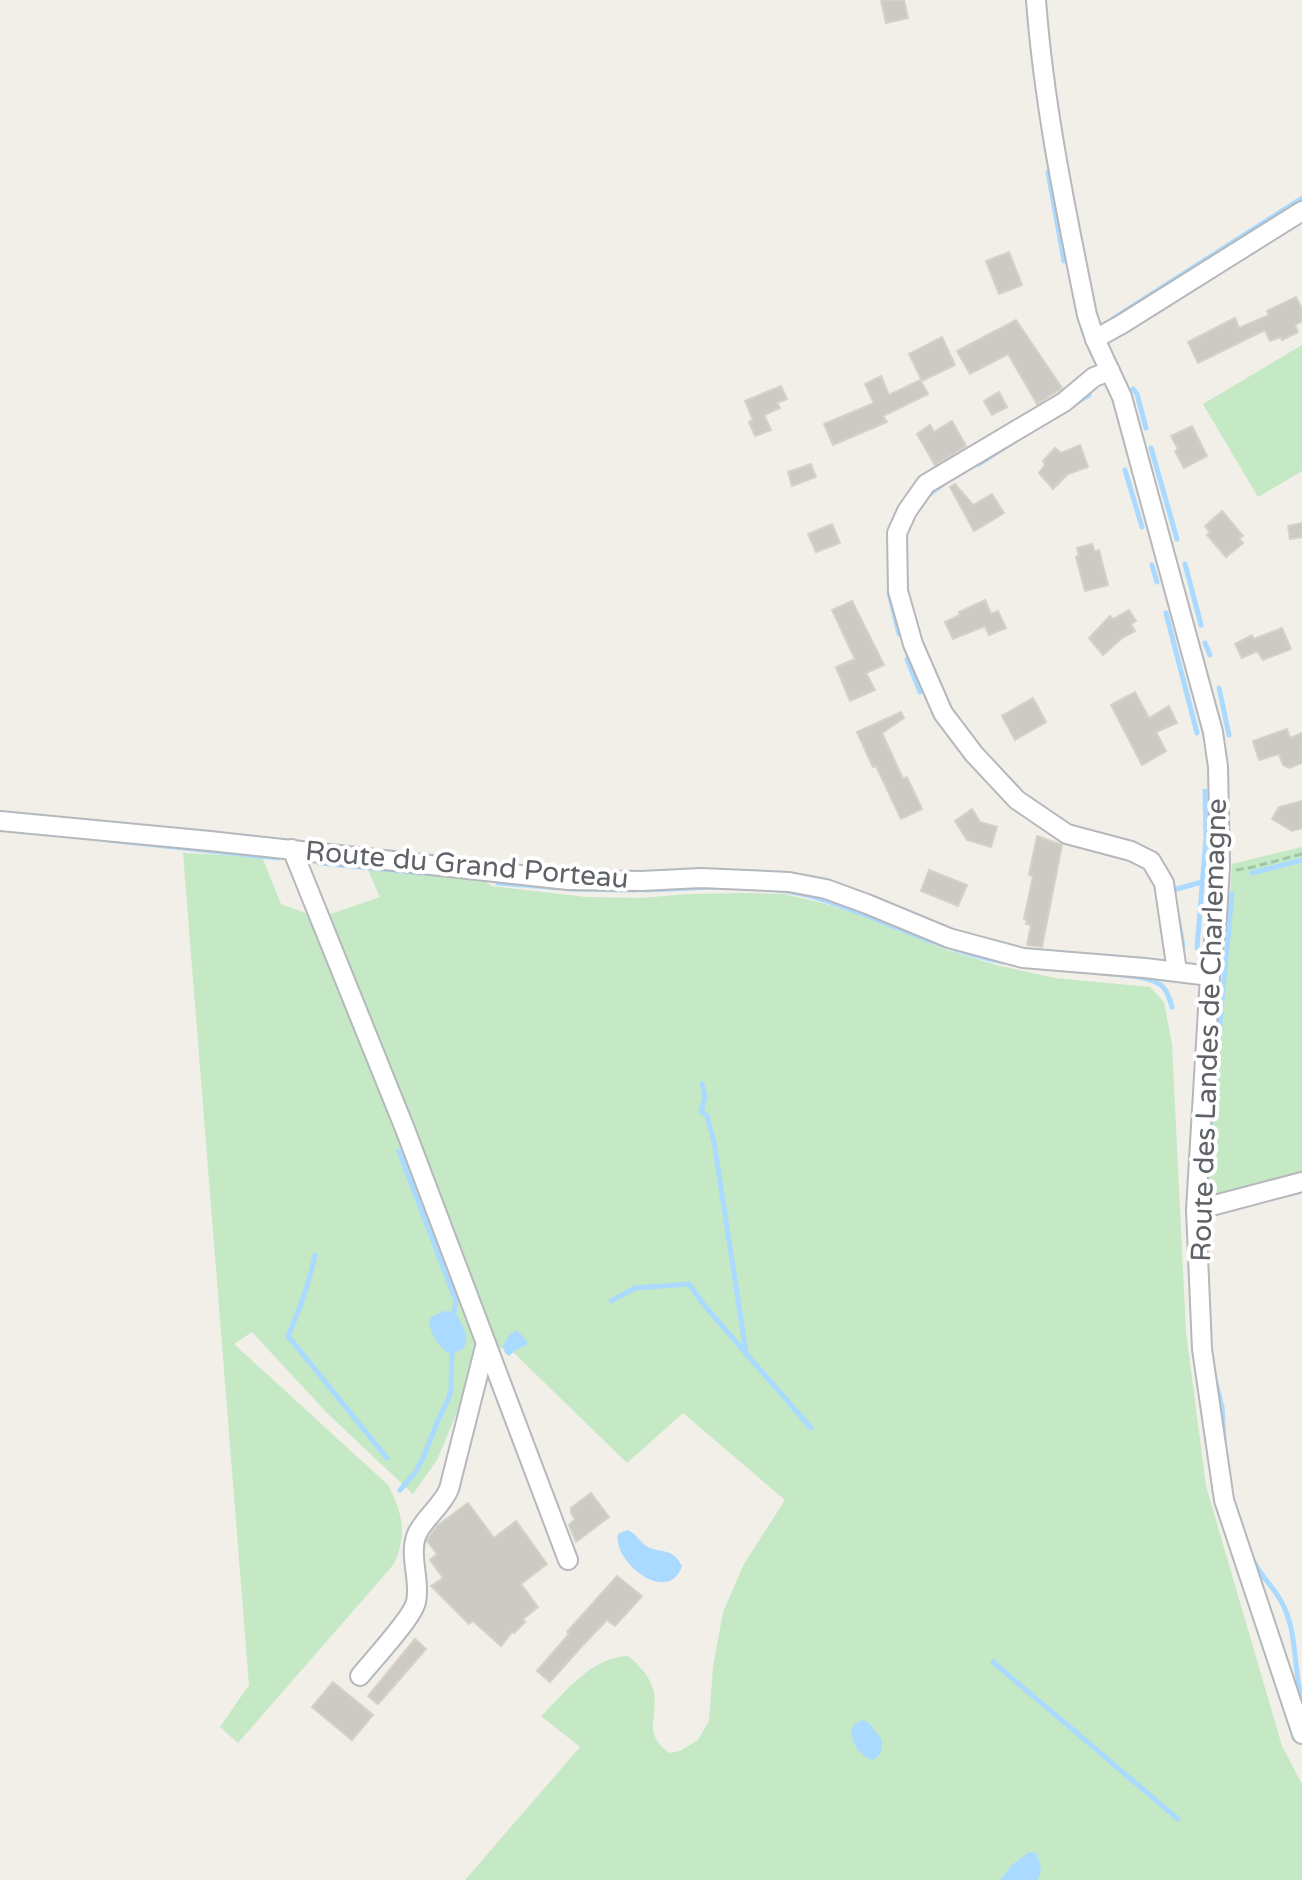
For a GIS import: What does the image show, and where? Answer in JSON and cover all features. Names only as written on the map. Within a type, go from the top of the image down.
[{"type":"street","name":"Route des Landes de Charlemagne","points":[[1036,0],[1055,151],[1087,315],[1122,397],[1213,732],[1218,767],[1220,867],[1196,1210],[1202,1349],[1224,1500],[1302,1734]]},
{"type":"street","points":[[1095,339],[1302,211]]},
{"type":"street","points":[[1110,371],[1094,377],[1064,402],[926,484],[907,511],[897,533],[898,591],[913,644],[943,713],[984,766],[1017,800],[1067,834],[1131,851],[1151,861],[1164,883],[1177,971]]},
{"type":"street","name":"Route du Grand Porteau","points":[[0,821],[568,880],[701,878],[789,882],[826,889],[949,938],[1023,958],[1210,976]]},
{"type":"street","points":[[292,849],[405,1129],[568,1560]]},
{"type":"street","points":[[1196,1210],[1302,1182]]},
{"type":"street","points":[[360,1676],[413,1610],[417,1590],[417,1534],[449,1489],[486,1343]]},
{"type":"path","points":[[1220,867],[1233,870],[1253,867],[1302,854]]},
{"type":"green space","points":[[1302,345],[1302,471],[1258,497],[1203,404]]},
{"type":"green space","points":[[1302,847],[1302,1182],[1208,1207],[1212,1101],[1232,864]]},
{"type":"green space","points":[[183,853],[262,857],[281,904],[319,918],[380,897],[362,857],[477,874],[491,886],[586,897],[784,894],[861,915],[947,950],[996,965],[1055,978],[1150,987],[1164,1002],[1172,1044],[1186,1332],[1206,1486],[1282,1746],[1302,1784],[1302,1880],[465,1880],[580,1747],[541,1716],[570,1687],[602,1662],[628,1656],[644,1672],[654,1693],[653,1732],[669,1753],[680,1751],[698,1740],[709,1721],[713,1667],[723,1612],[744,1564],[785,1500],[683,1413],[627,1463],[513,1352],[486,1344],[437,1460],[413,1494],[327,1413],[252,1332],[234,1344],[388,1485],[400,1515],[402,1534],[394,1564],[238,1743],[220,1727],[249,1685]]},
{"type":"water","points":[[445,1311],[454,1312],[465,1332],[466,1344],[456,1352],[447,1353],[431,1330],[429,1320]]},
{"type":"water","points":[[517,1330],[527,1345],[509,1356],[503,1346],[510,1334]]},
{"type":"water","points":[[627,1530],[648,1547],[675,1556],[682,1566],[675,1578],[665,1582],[654,1581],[632,1567],[618,1545],[618,1534]]},
{"type":"water","points":[[863,1720],[882,1740],[880,1754],[872,1760],[859,1752],[854,1744],[851,1729]]},
{"type":"water","points":[[1029,1852],[1036,1853],[1040,1864],[1037,1880],[1000,1880],[1011,1866]]},
{"type":"building","points":[[881,0],[904,0],[908,18],[886,23]]},
{"type":"building","points":[[1009,252],[1022,285],[999,294],[986,261]]},
{"type":"building","points":[[1296,297],[1302,309],[1302,321],[1295,325],[1298,332],[1282,340],[1281,337],[1270,341],[1265,330],[1198,363],[1188,342],[1235,318],[1239,328],[1269,315],[1267,311]]},
{"type":"building","points":[[1016,320],[1062,388],[1037,404],[1008,354],[970,374],[957,351]]},
{"type":"building","points":[[942,337],[955,365],[922,381],[909,354]]},
{"type":"building","points":[[881,376],[889,395],[920,380],[928,394],[883,416],[887,422],[833,445],[824,424],[874,403],[865,384]]},
{"type":"building","points":[[781,386],[787,399],[777,403],[780,408],[764,415],[771,430],[755,436],[749,422],[753,420],[745,401]]},
{"type":"building","points":[[999,392],[1007,407],[992,415],[984,401]]},
{"type":"building","points":[[952,421],[966,446],[935,465],[917,434],[930,425],[934,432]]},
{"type":"building","points":[[1192,426],[1207,456],[1184,468],[1171,436]]},
{"type":"building","points":[[1080,445],[1088,467],[1068,474],[1053,489],[1039,473],[1045,465],[1043,461],[1055,448],[1061,453]]},
{"type":"building","points":[[811,464],[816,477],[792,486],[788,472]]},
{"type":"building","points":[[955,484],[973,505],[992,494],[1004,513],[974,531],[950,487]]},
{"type":"building","points":[[1222,511],[1243,536],[1239,538],[1243,543],[1226,557],[1207,535],[1210,532],[1205,526]]},
{"type":"building","points":[[1302,523],[1302,537],[1290,539],[1288,526]]},
{"type":"building","points":[[832,524],[840,543],[816,552],[808,534]]},
{"type":"building","points":[[1092,544],[1095,552],[1099,550],[1108,585],[1085,591],[1076,557],[1079,555],[1077,548]]},
{"type":"building","points":[[985,600],[991,614],[998,611],[1006,628],[989,635],[985,626],[953,639],[945,622]]},
{"type":"building","points":[[852,601],[884,665],[866,673],[875,690],[850,701],[836,667],[855,659],[832,610]]},
{"type":"building","points":[[1129,610],[1136,621],[1131,624],[1135,631],[1103,655],[1089,638],[1110,616],[1113,619]]},
{"type":"building","points":[[1282,628],[1291,649],[1263,660],[1257,651],[1242,658],[1235,644],[1252,635],[1254,639]]},
{"type":"building","points":[[1135,692],[1149,718],[1169,706],[1177,723],[1156,732],[1166,751],[1142,765],[1111,705]]},
{"type":"building","points":[[1033,698],[1046,722],[1015,740],[1002,716]]},
{"type":"building","points":[[901,712],[904,718],[882,733],[903,779],[907,777],[922,809],[901,819],[857,732]]},
{"type":"building","points":[[1287,729],[1290,738],[1302,733],[1302,763],[1289,768],[1283,765],[1279,754],[1259,760],[1253,741]]},
{"type":"building","points":[[1302,801],[1302,828],[1292,831],[1272,819],[1279,807]]},
{"type":"building","points":[[972,809],[980,822],[997,827],[991,847],[967,840],[955,821]]},
{"type":"building","points":[[1037,836],[1062,845],[1042,947],[1027,945],[1031,925],[1026,924],[1027,920],[1024,919]]},
{"type":"building","points":[[929,870],[967,885],[958,906],[921,891]]},
{"type":"building","points":[[591,1493],[609,1517],[576,1542],[569,1525],[575,1519],[571,1508]]},
{"type":"building","points":[[468,1503],[494,1538],[516,1521],[547,1564],[521,1584],[538,1607],[523,1619],[525,1622],[501,1646],[473,1621],[469,1624],[431,1586],[443,1578],[430,1560],[437,1554],[427,1541],[437,1526]]},
{"type":"building","points":[[617,1576],[642,1596],[615,1626],[607,1620],[550,1682],[537,1671]]},
{"type":"building","points":[[415,1639],[426,1649],[378,1704],[368,1696]]},
{"type":"building","points":[[333,1682],[373,1715],[352,1740],[312,1707]]},
{"type":"waterway","points":[[1048,172],[1064,261]]},
{"type":"waterway","points":[[1114,318],[1302,198]]},
{"type":"waterway","points":[[1133,389],[1146,428]]},
{"type":"waterway","points":[[1077,402],[1089,395]]},
{"type":"waterway","points":[[1151,448],[1177,539]]},
{"type":"waterway","points":[[979,464],[1002,449]]},
{"type":"waterway","points":[[1125,470],[1142,527]]},
{"type":"waterway","points":[[926,497],[943,484]]},
{"type":"waterway","points":[[1185,564],[1201,625]]},
{"type":"waterway","points":[[1152,565],[1157,582]]},
{"type":"waterway","points":[[889,593],[899,634]]},
{"type":"waterway","points":[[1166,613],[1197,733]]},
{"type":"waterway","points":[[1205,643],[1210,655]]},
{"type":"waterway","points":[[907,659],[920,692]]},
{"type":"waterway","points":[[1219,688],[1229,735]]},
{"type":"waterway","points":[[1197,948],[1206,838],[1205,791]]},
{"type":"waterway","points":[[108,840],[278,858]]},
{"type":"waterway","points":[[1252,873],[1302,860]]},
{"type":"waterway","points":[[319,863],[433,874]]},
{"type":"waterway","points":[[1172,886],[1173,890],[1202,882]]},
{"type":"waterway","points":[[498,883],[559,888]]},
{"type":"waterway","points":[[645,890],[715,887]]},
{"type":"waterway","points":[[569,889],[635,890]]},
{"type":"waterway","points":[[777,890],[826,901],[937,943],[1003,962]]},
{"type":"waterway","points":[[1210,1130],[1232,894]]},
{"type":"waterway","points":[[1178,919],[1183,946]]},
{"type":"waterway","points":[[1100,973],[1152,980],[1167,992],[1172,1007]]},
{"type":"waterway","points":[[702,1084],[705,1097],[701,1111],[707,1116],[714,1142],[746,1352]]},
{"type":"waterway","points":[[399,1151],[456,1301],[454,1312]]},
{"type":"waterway","points":[[315,1255],[304,1296],[288,1336],[387,1458]]},
{"type":"waterway","points":[[611,1301],[635,1288],[689,1284],[811,1428]]},
{"type":"waterway","points":[[400,1490],[415,1473],[448,1400],[452,1353]]},
{"type":"waterway","points":[[1214,1375],[1222,1407],[1224,1440]]},
{"type":"waterway","points":[[1252,1558],[1286,1613],[1293,1637],[1302,1701]]},
{"type":"waterway","points":[[993,1662],[1178,1819]]}]
